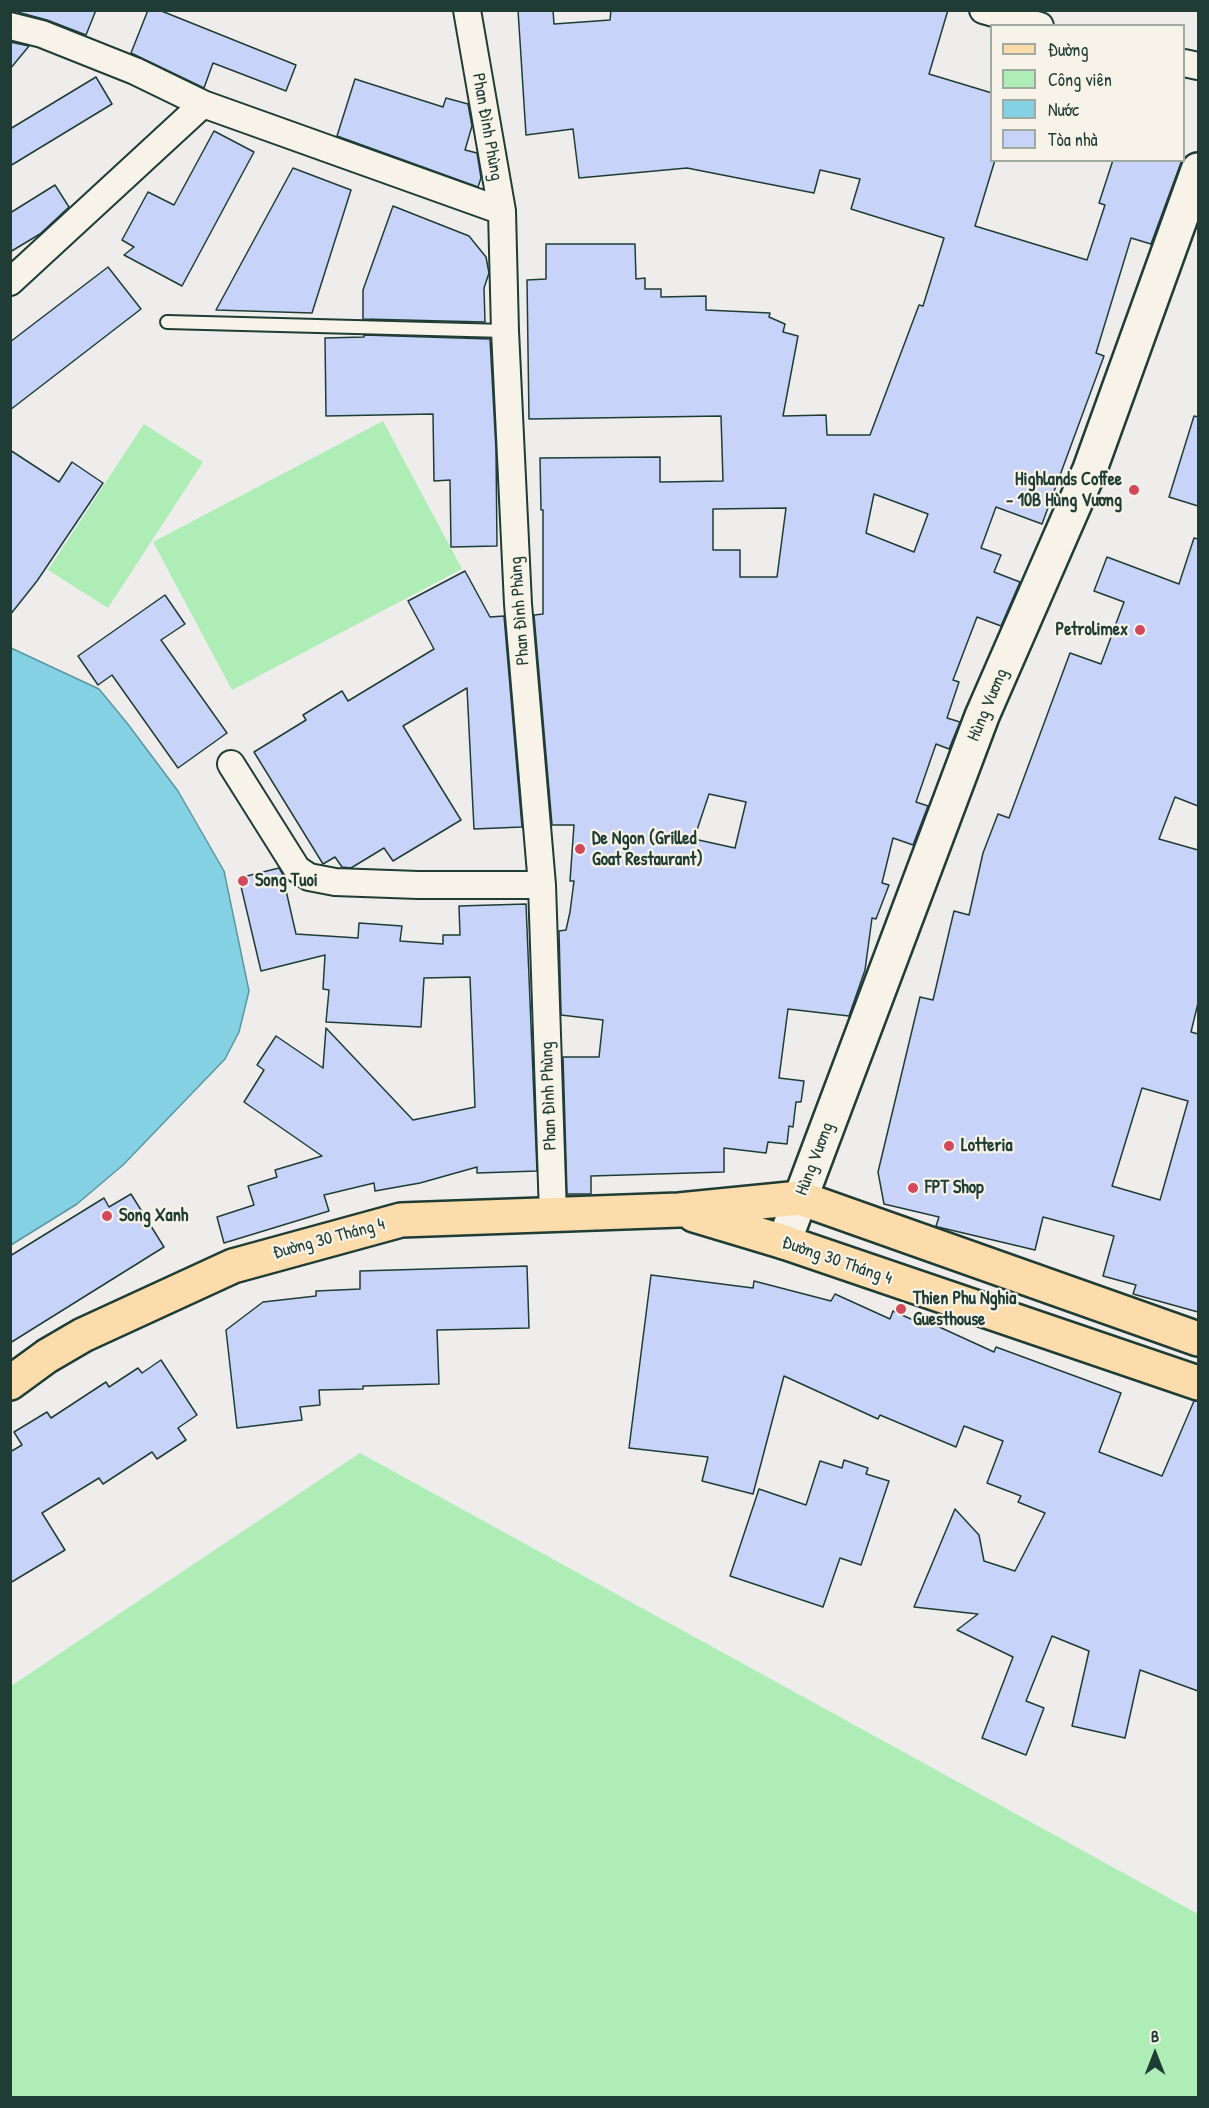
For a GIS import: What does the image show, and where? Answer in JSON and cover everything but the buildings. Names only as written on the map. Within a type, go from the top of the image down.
[{"type":"main road","name":"Hùng Vương","points":[[784,1242],[982,716],[1090,469],[1198,170]]},
{"type":"main road","name":"Đường 30 Tháng 4","points":[[10,1383],[47,1356],[83,1335],[232,1266],[401,1220],[679,1210],[800,1198],[1198,1340]]},
{"type":"main road","name":"Đường 30 Tháng 4","points":[[679,1210],[784,1242],[1198,1383]]},
{"type":"main road","points":[[1111,1354],[1124,1313]]},
{"type":"street","name":"Phan Đình Phùng","points":[[467,10],[502,212],[505,331],[518,604],[542,885],[553,1214]]},
{"type":"street","points":[[983,10],[1033,24]]},
{"type":"street","points":[[10,26],[42,34],[124,67],[203,104],[502,212]]},
{"type":"street","points":[[10,282],[203,104]]},
{"type":"street","points":[[231,764],[297,869],[309,877],[335,882],[542,885]]},
{"type":"lane","points":[[167,322],[505,331]]},
{"type":"green space","points":[[383,421],[462,569],[232,690],[153,542]]},
{"type":"green space","points":[[144,424],[203,462],[108,608],[48,570]]},
{"type":"green space","points":[[360,1453],[1198,1914],[1198,2097],[11,2097],[11,1686]]},
{"type":"water","points":[[11,648],[99,689],[178,791],[224,871],[249,991],[239,1032],[225,1059],[123,1165],[77,1204],[11,1245]]},
{"type":"place","name":"Highlands Coffee - 10B Hùng Vương","points":[[1134,490]]},
{"type":"place","name":"Petrolimex","points":[[1140,630]]},
{"type":"place","name":"De Ngon (Grilled Goat Restaurant)","points":[[580,849]]},
{"type":"place","name":"Song Tuoi","points":[[243,881]]},
{"type":"place","name":"Lotteria","points":[[949,1146]]},
{"type":"place","name":"FPT Shop","points":[[913,1188]]},
{"type":"place","name":"Song Xanh","points":[[107,1216]]},
{"type":"place","name":"Thien Phu Nghia Guesthouse","points":[[901,1309]]}]
